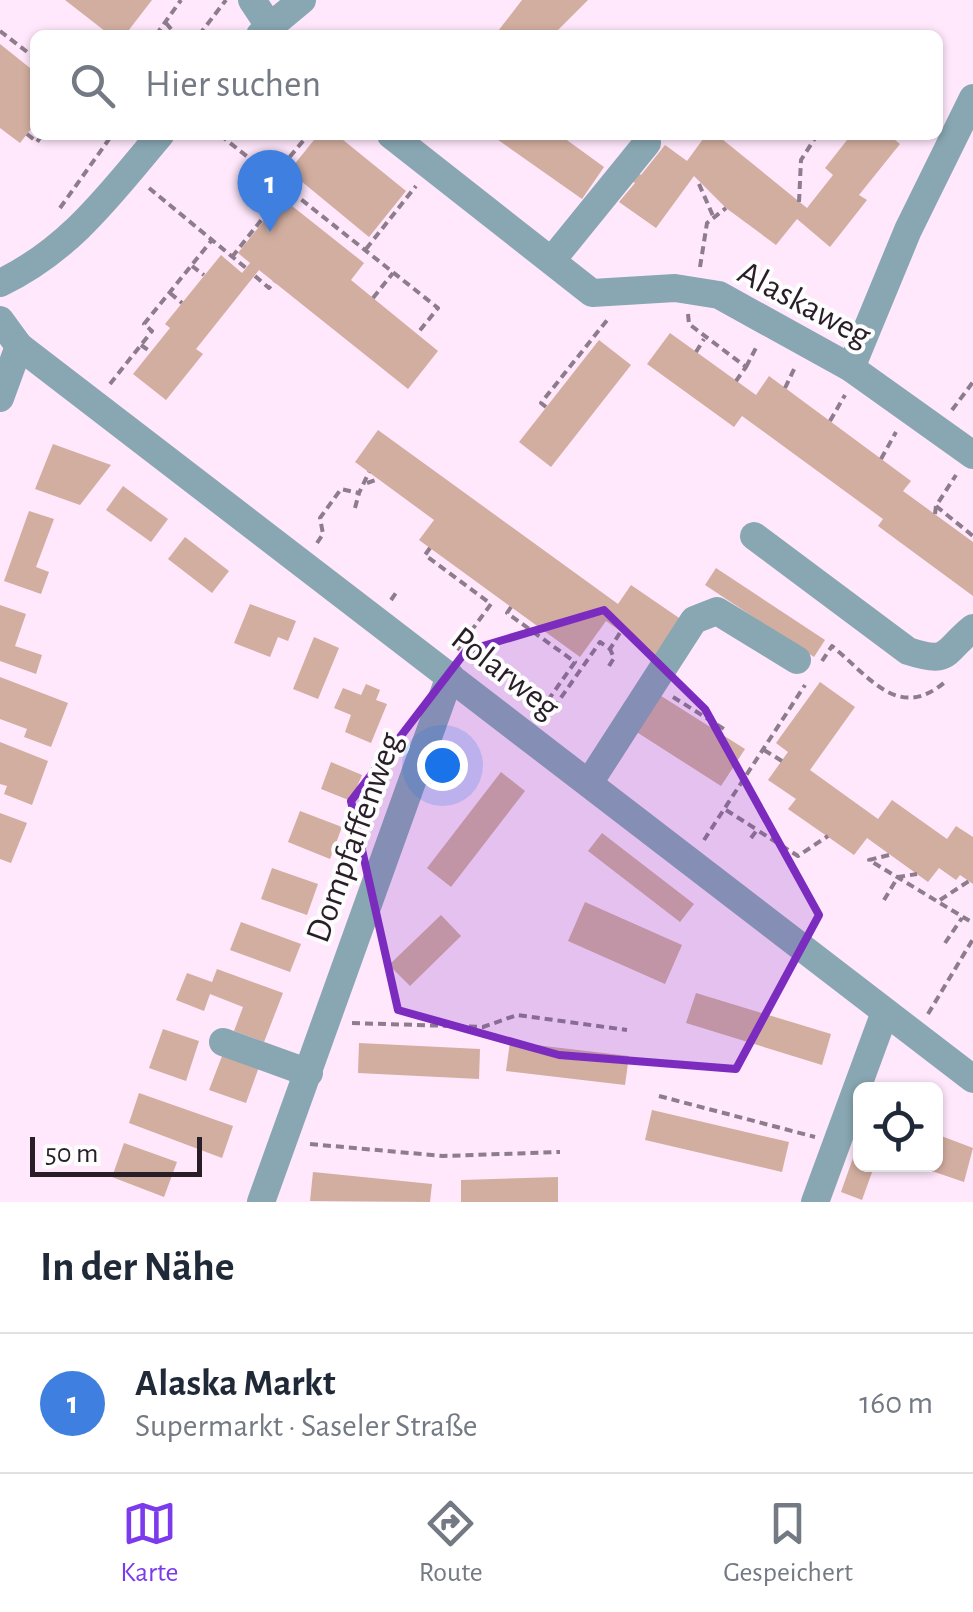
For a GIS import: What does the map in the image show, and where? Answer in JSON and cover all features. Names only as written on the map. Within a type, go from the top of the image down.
[{"type":"street","points":[[252,0],[267,30]]},
{"type":"street","points":[[271,30],[302,0]]},
{"type":"street","points":[[854,370],[908,230],[973,98]]},
{"type":"street","points":[[0,283],[37,264],[80,229],[156,140]]},
{"type":"street","name":"Alaskaweg","points":[[397,140],[592,292],[691,290],[719,295],[854,370],[972,454]]},
{"type":"street","points":[[552,260],[647,143]]},
{"type":"street","name":"Polarweg","points":[[0,320],[19,346],[973,1079]]},
{"type":"street","points":[[0,398],[19,346]]},
{"type":"street","points":[[754,536],[908,651],[933,659],[948,656],[973,628]]},
{"type":"street","points":[[588,783],[694,620],[717,611],[810,667]]},
{"type":"street","name":"Dompfaffenweg","points":[[260,1202],[327,1022],[446,673]]},
{"type":"street","points":[[815,1202],[885,1012]]},
{"type":"street","points":[[222,1042],[309,1073]]},
{"type":"path","points":[[160,30],[181,0]]},
{"type":"path","points":[[202,30],[226,0]]},
{"type":"path","points":[[166,23],[172,30]]},
{"type":"path","points":[[0,31],[30,54]]},
{"type":"path","points":[[58,210],[108,140]]},
{"type":"path","points":[[226,140],[438,308],[418,334]]},
{"type":"path","points":[[272,177],[304,140]]},
{"type":"path","points":[[799,202],[801,160],[814,140]]},
{"type":"path","points":[[365,250],[431,166]]},
{"type":"path","points":[[129,172],[246,268]]},
{"type":"path","points":[[699,184],[714,216]]},
{"type":"path","points":[[232,256],[286,188]]},
{"type":"path","points":[[726,208],[714,216],[702,239],[691,290],[689,324],[746,366],[736,381]]},
{"type":"path","points":[[95,404],[152,330],[144,324],[212,240]]},
{"type":"path","points":[[192,265],[204,275]]},
{"type":"path","points":[[374,298],[393,273]]},
{"type":"path","points":[[255,276],[270,288],[274,282]]},
{"type":"path","points":[[546,407],[541,403],[613,314],[614,291]]},
{"type":"path","points":[[170,292],[182,303]]},
{"type":"path","points":[[696,352],[705,337]]},
{"type":"path","points":[[141,344],[151,352]]},
{"type":"path","points":[[830,421],[854,370]]},
{"type":"path","points":[[937,430],[973,382]]},
{"type":"path","points":[[881,459],[908,409]]},
{"type":"path","points":[[935,514],[936,506],[972,454]]},
{"type":"path","points":[[355,508],[369,472]]},
{"type":"path","points":[[367,483],[378,479]]},
{"type":"path","points":[[301,562],[323,534],[320,518],[341,490],[359,493]]},
{"type":"path","points":[[936,506],[973,536]]},
{"type":"path","points":[[430,548],[424,555],[491,604],[446,673]]},
{"type":"path","points":[[479,595],[484,588]]},
{"type":"path","points":[[511,607],[508,613],[570,654],[575,662],[528,736]]},
{"type":"path","points":[[610,650],[620,631]]},
{"type":"path","points":[[528,736],[600,642],[614,658],[609,666]]},
{"type":"path","points":[[689,860],[764,750],[799,694],[810,667],[832,646]]},
{"type":"path","points":[[652,684],[724,729],[721,734]]},
{"type":"path","points":[[799,694],[808,699]]},
{"type":"path","points":[[764,750],[782,760]]},
{"type":"path","points":[[726,810],[798,856],[828,836]]},
{"type":"path","points":[[751,838],[757,830]]},
{"type":"path","points":[[890,854],[869,860],[973,923]]},
{"type":"path","points":[[884,900],[898,878],[917,874]]},
{"type":"path","points":[[938,902],[970,882]]},
{"type":"path","points":[[944,943],[962,917]]},
{"type":"path","points":[[915,1035],[973,939]]},
{"type":"path","points":[[327,1022],[483,1027],[516,1015],[626,1030]]},
{"type":"path","points":[[659,1096],[839,1143]]},
{"type":"path","points":[[282,1141],[442,1156],[560,1152]]},
{"type":"highlighted area","points":[[604,610],[705,709],[819,915],[736,1069],[559,1055],[398,1010],[351,801],[466,651]]},
{"type":"building","points":[[65,0],[152,0],[129,30],[104,30]]},
{"type":"building","points":[[522,0],[588,0],[558,30],[499,30]]},
{"type":"building","points":[[0,44],[30,68],[30,130],[20,143],[0,128]]},
{"type":"building","points":[[314,140],[343,140],[406,191],[369,237],[289,171]]},
{"type":"building","points":[[498,140],[567,140],[604,167],[582,199]]},
{"type":"building","points":[[702,140],[723,140],[807,208],[833,175],[825,168],[847,140],[895,140],[900,144],[859,195],[867,200],[830,247],[797,219],[776,245],[726,208],[694,176],[656,228],[619,202],[635,183],[629,179],[636,171],[641,175],[665,145],[687,161]]},
{"type":"building","points":[[282,198],[364,263],[351,280],[438,351],[408,389],[259,270],[196,349],[203,354],[166,400],[133,374],[170,328],[165,324],[221,255],[242,273],[250,263],[238,253]]},
{"type":"building","points":[[670,333],[756,395],[769,376],[911,481],[903,491],[973,542],[973,596],[878,526],[883,519],[742,416],[734,427],[647,364]]},
{"type":"building","points":[[599,340],[631,365],[551,467],[519,442]]},
{"type":"building","points":[[378,430],[618,604],[631,585],[685,622],[659,658],[606,621],[580,657],[419,540],[434,520],[355,462]]},
{"type":"building","points":[[53,444],[111,465],[80,505],[35,489]]},
{"type":"building","points":[[123,486],[168,519],[151,542],[106,510]]},
{"type":"building","points":[[29,511],[54,519],[36,567],[49,572],[41,594],[4,581]]},
{"type":"building","points":[[185,537],[229,571],[212,593],[168,559]]},
{"type":"building","points":[[716,568],[825,640],[814,657],[705,585]]},
{"type":"building","points":[[250,604],[296,621],[288,641],[278,637],[270,657],[234,643]]},
{"type":"building","points":[[0,605],[26,614],[15,646],[42,655],[36,674],[0,661]]},
{"type":"building","points":[[314,637],[339,648],[318,699],[293,689]]},
{"type":"building","points":[[0,677],[68,703],[51,747],[24,737],[27,729],[0,719]]},
{"type":"building","points":[[820,682],[855,707],[810,770],[878,819],[892,800],[947,839],[956,826],[973,837],[973,884],[960,875],[956,880],[939,868],[928,882],[867,838],[854,855],[788,809],[796,799],[768,780],[788,752],[776,743]]},
{"type":"building","points":[[366,684],[380,690],[376,700],[387,704],[371,743],[345,732],[351,715],[334,708],[343,688],[361,695]]},
{"type":"building","points":[[658,694],[745,749],[721,786],[635,731]]},
{"type":"building","points":[[0,742],[48,761],[32,805],[4,794],[7,786],[0,784]]},
{"type":"building","points":[[331,762],[362,775],[351,801],[321,789]]},
{"type":"building","points":[[501,772],[525,791],[451,887],[427,868]]},
{"type":"building","points":[[300,811],[342,827],[330,859],[288,842]]},
{"type":"building","points":[[0,813],[27,823],[11,863],[0,859]]},
{"type":"building","points":[[602,833],[694,904],[680,922],[588,851]]},
{"type":"building","points":[[272,868],[318,884],[307,915],[261,899]]},
{"type":"building","points":[[585,902],[682,945],[665,984],[568,941]]},
{"type":"building","points":[[441,915],[461,936],[410,986],[389,965]]},
{"type":"building","points":[[241,922],[301,944],[290,972],[230,950]]},
{"type":"building","points":[[217,969],[283,993],[264,1042],[234,1031],[243,1007],[210,994],[204,1011],[176,1000],[187,973],[212,982]]},
{"type":"building","points":[[696,993],[831,1034],[822,1065],[686,1023]]},
{"type":"building","points":[[163,1029],[199,1041],[186,1081],[149,1068]]},
{"type":"building","points":[[510,1042],[629,1056],[625,1085],[506,1071]]},
{"type":"building","points":[[359,1043],[480,1049],[479,1079],[358,1073]]},
{"type":"building","points":[[224,1051],[260,1064],[246,1103],[209,1090]]},
{"type":"building","points":[[139,1093],[233,1126],[222,1158],[129,1123]]},
{"type":"building","points":[[652,1110],[789,1142],[782,1172],[645,1140]]},
{"type":"building","points":[[943,1137],[973,1148],[964,1182],[935,1172],[943,1172]]},
{"type":"building","points":[[124,1143],[177,1162],[164,1197],[112,1177]]},
{"type":"building","points":[[853,1158],[853,1172],[872,1172],[862,1200],[841,1192]]},
{"type":"building","points":[[313,1172],[432,1184],[430,1202],[310,1201]]},
{"type":"building","points":[[558,1177],[558,1202],[461,1202],[461,1180]]},
{"type":"place","name":"Alaska Markt","points":[[270,232]]}]
